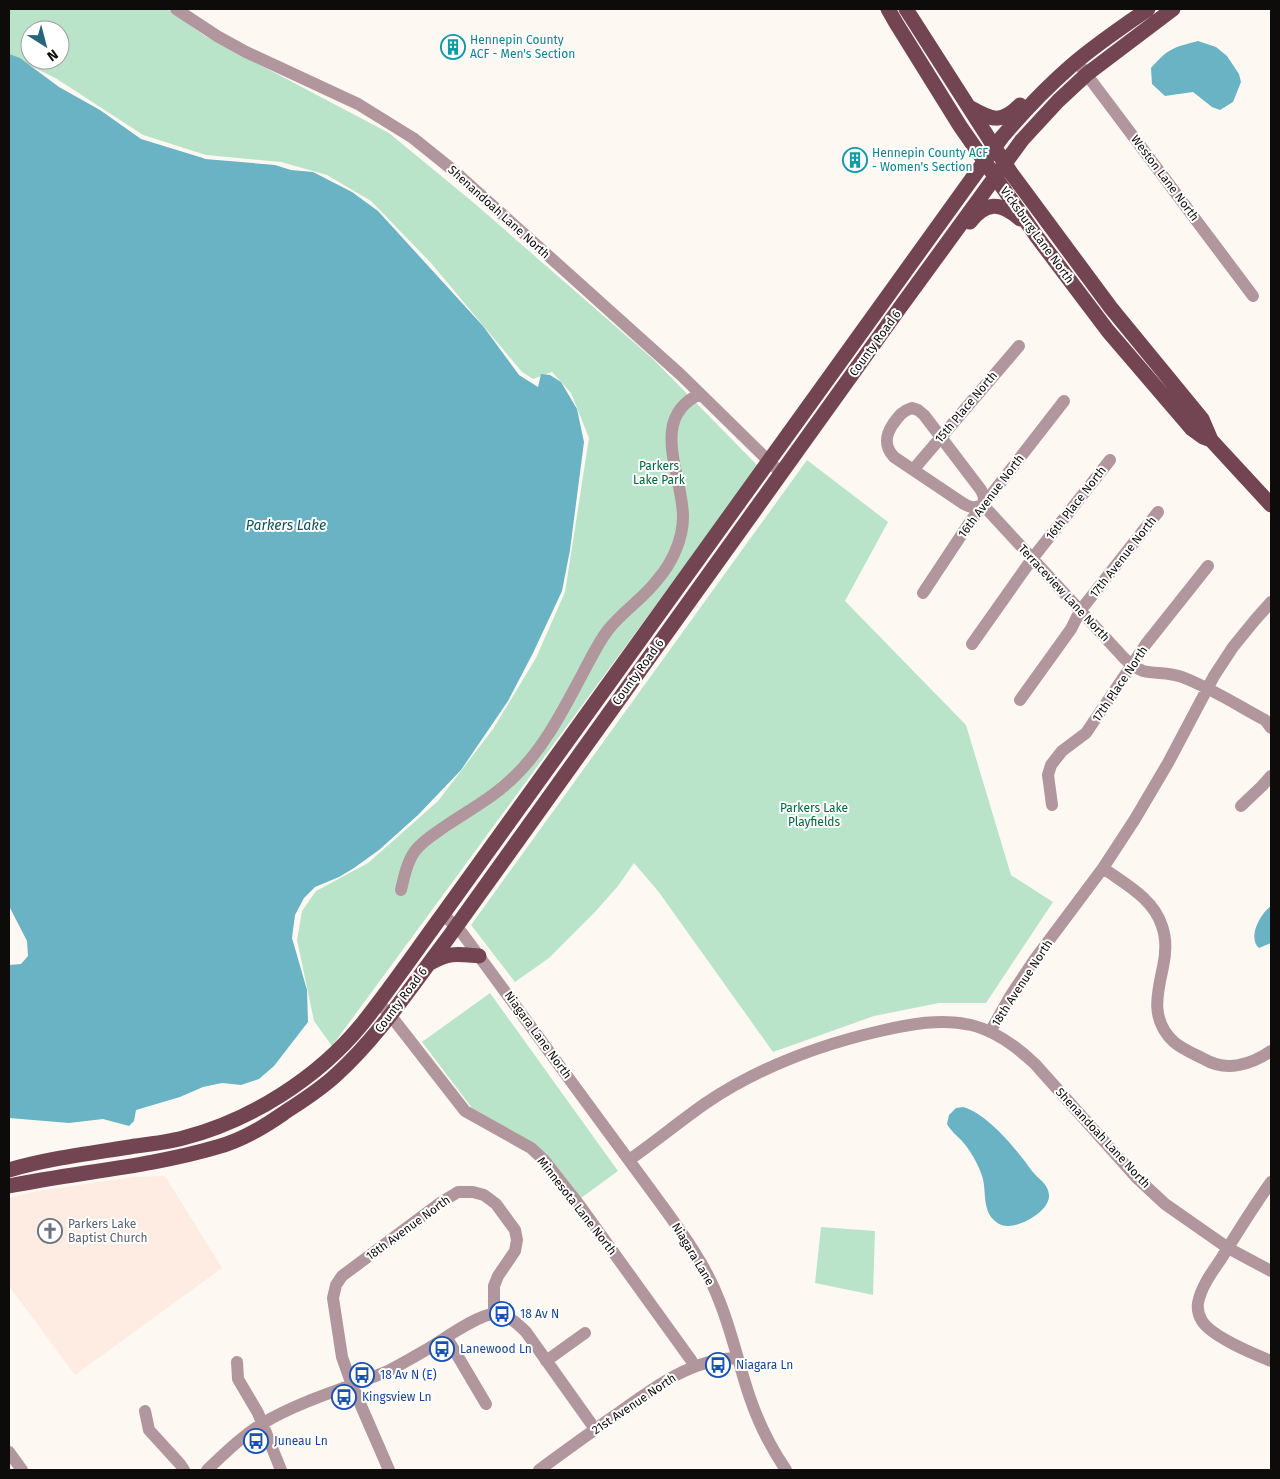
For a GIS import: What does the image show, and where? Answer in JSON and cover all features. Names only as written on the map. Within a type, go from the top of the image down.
[{"type":"main road","name":"County Road 6","points":[[9,1170],[37,1162],[182,1138],[224,1124],[272,1100],[299,1082],[330,1057],[361,1025],[443,914],[995,147],[1027,109],[1074,63],[1148,9]]},
{"type":"main road","name":"County Road 6","points":[[9,1186],[171,1159],[219,1147],[247,1135],[317,1091],[362,1048],[391,1016],[994,177],[1037,123],[1088,74],[1173,9]]},
{"type":"main road","name":"Vicksburg Lane North","points":[[909,10],[1005,163],[1111,308],[1202,419],[1211,440],[1271,505]]},
{"type":"main road","name":"Vicksburg Lane North","points":[[892,15],[960,126],[994,177],[1108,331],[1192,429],[1211,440]]},
{"type":"main road","points":[[968,106],[988,117],[998,119],[1007,116],[1014,112],[1051,75],[1074,63]]},
{"type":"main road","points":[[919,281],[937,268],[976,215],[987,207],[1008,209],[1035,233]]},
{"type":"main road","points":[[429,963],[443,956],[453,954],[479,956]]},
{"type":"street","name":"Shenandoah Lane North","points":[[176,9],[217,36],[358,104],[412,138],[454,171],[681,375],[781,473]]},
{"type":"street","points":[[892,15],[909,10]]},
{"type":"street","name":"Weston Lane North","points":[[1074,63],[1088,74],[1253,296]]},
{"type":"street","name":"15th Place North","points":[[913,470],[1020,346]]},
{"type":"street","points":[[401,890],[404,874],[414,852],[427,839],[496,793],[517,775],[533,756],[553,727],[608,630],[659,579],[671,560],[679,539],[683,518],[681,496],[671,446],[671,428],[677,413],[692,398],[700,394]]},
{"type":"street","name":"16th Avenue North","points":[[923,593],[983,505],[1064,401]]},
{"type":"street","points":[[912,408],[924,414],[940,437],[982,490],[984,497],[983,505],[976,508],[970,507],[894,457],[889,452],[886,444],[886,436],[889,429],[900,414],[912,408]]},
{"type":"street","name":"16th Place North","points":[[972,644],[1032,559],[1110,460]]},
{"type":"street","name":"Terraceview Lane North","points":[[983,505],[1132,665],[1144,671],[1168,673],[1208,688],[1265,720],[1271,728]]},
{"type":"street","name":"17th Avenue North","points":[[1020,700],[1071,629],[1080,611],[1158,512]]},
{"type":"street","name":"17th Place North","points":[[1052,805],[1048,780],[1051,765],[1062,751],[1086,733],[1160,626],[1208,566]]},
{"type":"street","name":"18th Avenue North","points":[[629,1160],[712,1099],[747,1079],[820,1047],[896,1027],[932,1022],[972,1025],[990,1032],[1011,995],[1035,959],[1103,868],[1135,819],[1233,647],[1271,602]]},
{"type":"street","points":[[1241,806],[1271,776]]},
{"type":"street","points":[[1103,868],[1141,896],[1156,913],[1162,924],[1166,949],[1156,1006],[1159,1020],[1173,1040],[1212,1064],[1227,1067],[1250,1063],[1271,1051]]},
{"type":"street","name":"Niagara Lane North","points":[[443,914],[456,926],[479,956],[629,1160]]},
{"type":"street","name":"Minnesota Lane North","points":[[378,1002],[465,1111],[531,1148],[544,1160],[580,1206],[694,1366]]},
{"type":"street","name":"Shenandoah Lane North","points":[[990,1032],[1022,1051],[1143,1184],[1166,1204],[1228,1248],[1271,1271]]},
{"type":"street","name":"Niagara Lane","points":[[629,1160],[684,1235],[706,1270],[720,1301],[737,1358]]},
{"type":"street","points":[[1271,1182],[1211,1273],[1198,1302],[1198,1312],[1207,1328],[1252,1354],[1271,1361]]},
{"type":"street","name":"18th Avenue North","points":[[390,1470],[352,1385],[342,1357],[333,1298],[336,1285],[342,1276],[440,1203],[458,1192],[473,1192],[484,1195],[496,1204],[515,1230],[517,1240],[515,1251],[498,1276],[494,1286],[494,1314]]},
{"type":"street","points":[[207,1470],[232,1446],[273,1418],[388,1371],[470,1322],[494,1314],[508,1317],[526,1332],[595,1429]]},
{"type":"street","points":[[546,1361],[585,1333]]},
{"type":"street","points":[[446,1338],[486,1404]]},
{"type":"street","name":"21st Avenue North","points":[[539,1470],[649,1391],[676,1375],[694,1366],[720,1358],[737,1358]]},
{"type":"street","points":[[737,1358],[755,1411],[771,1446],[786,1470]]},
{"type":"street","points":[[238,1362],[238,1379],[258,1413],[281,1470]]},
{"type":"street","points":[[145,1410],[149,1430],[184,1470]]},
{"type":"street","points":[[9,1452],[22,1470]]},
{"type":"shaded area","points":[[165,1176],[222,1268],[75,1375],[9,1286],[9,1198],[37,1191],[134,1177]]},
{"type":"green space","name":"Parkers Lake Park","points":[[9,9],[167,9],[205,36],[389,133],[474,203],[653,359],[758,466],[332,1046],[314,1021],[297,940],[302,911],[316,891],[368,863],[438,801],[493,729],[536,658],[565,592],[589,438],[571,393],[552,372],[533,379],[522,372],[431,263],[371,201],[327,175],[281,162],[206,155],[143,135],[57,79],[39,70],[70,70],[70,20],[20,20],[20,60],[9,55]]},
{"type":"green space","name":"Parkers Lake Playfields","points":[[807,460],[888,522],[845,601],[966,725],[1011,875],[1053,902],[986,1003],[939,1003],[874,1016],[773,1052],[658,891],[634,863],[618,886],[595,912],[549,958],[515,982],[471,925]]},
{"type":"green space","points":[[490,993],[618,1171],[581,1198],[546,1153],[518,1134],[472,1108],[422,1042]]},
{"type":"green space","points":[[821,1227],[875,1231],[873,1295],[815,1283]]},
{"type":"water","points":[[1198,41],[1216,47],[1227,56],[1239,74],[1241,82],[1233,102],[1220,110],[1212,107],[1193,92],[1165,96],[1152,84],[1151,68],[1162,56],[1176,47]]},
{"type":"water","name":"Parkers Lake","points":[[9,54],[20,58],[20,70],[36,70],[59,87],[100,110],[141,139],[205,159],[275,165],[291,170],[313,172],[352,192],[378,211],[483,326],[519,375],[538,387],[541,374],[550,375],[561,382],[577,409],[584,442],[570,550],[562,591],[533,653],[508,701],[461,770],[418,815],[379,850],[339,877],[315,887],[304,898],[295,915],[292,938],[307,990],[308,1022],[274,1066],[259,1079],[241,1085],[222,1083],[203,1087],[180,1097],[136,1110],[134,1121],[129,1126],[103,1119],[69,1123],[9,1118],[9,965],[21,964],[28,956],[27,941],[9,906]]},
{"type":"water","points":[[1271,906],[1271,943],[1259,948],[1254,938],[1255,932],[1263,914]]},
{"type":"water","points":[[963,1107],[982,1117],[992,1125],[1019,1153],[1047,1187],[1048,1201],[1045,1207],[1034,1217],[1020,1224],[1007,1226],[994,1221],[991,1217],[986,1207],[983,1178],[973,1156],[947,1124],[949,1115],[956,1108]]},
{"type":"place","name":"Hennepin County ACF - Men's Section","points":[[453,47]]},
{"type":"place","name":"Hennepin County ACF - Women's Section","points":[[855,160]]},
{"type":"place","name":"Parkers Lake Baptist Church","points":[[50,1231]]},
{"type":"place","name":"18 Av N","points":[[502,1314]]},
{"type":"place","name":"Lanewood Ln","points":[[442,1349]]},
{"type":"place","name":"Niagara Ln","points":[[718,1365]]},
{"type":"place","name":"18 Av N (E)","points":[[362,1375]]},
{"type":"place","name":"Kingsview Ln","points":[[344,1397]]},
{"type":"place","name":"Juneau Ln","points":[[256,1441]]}]
